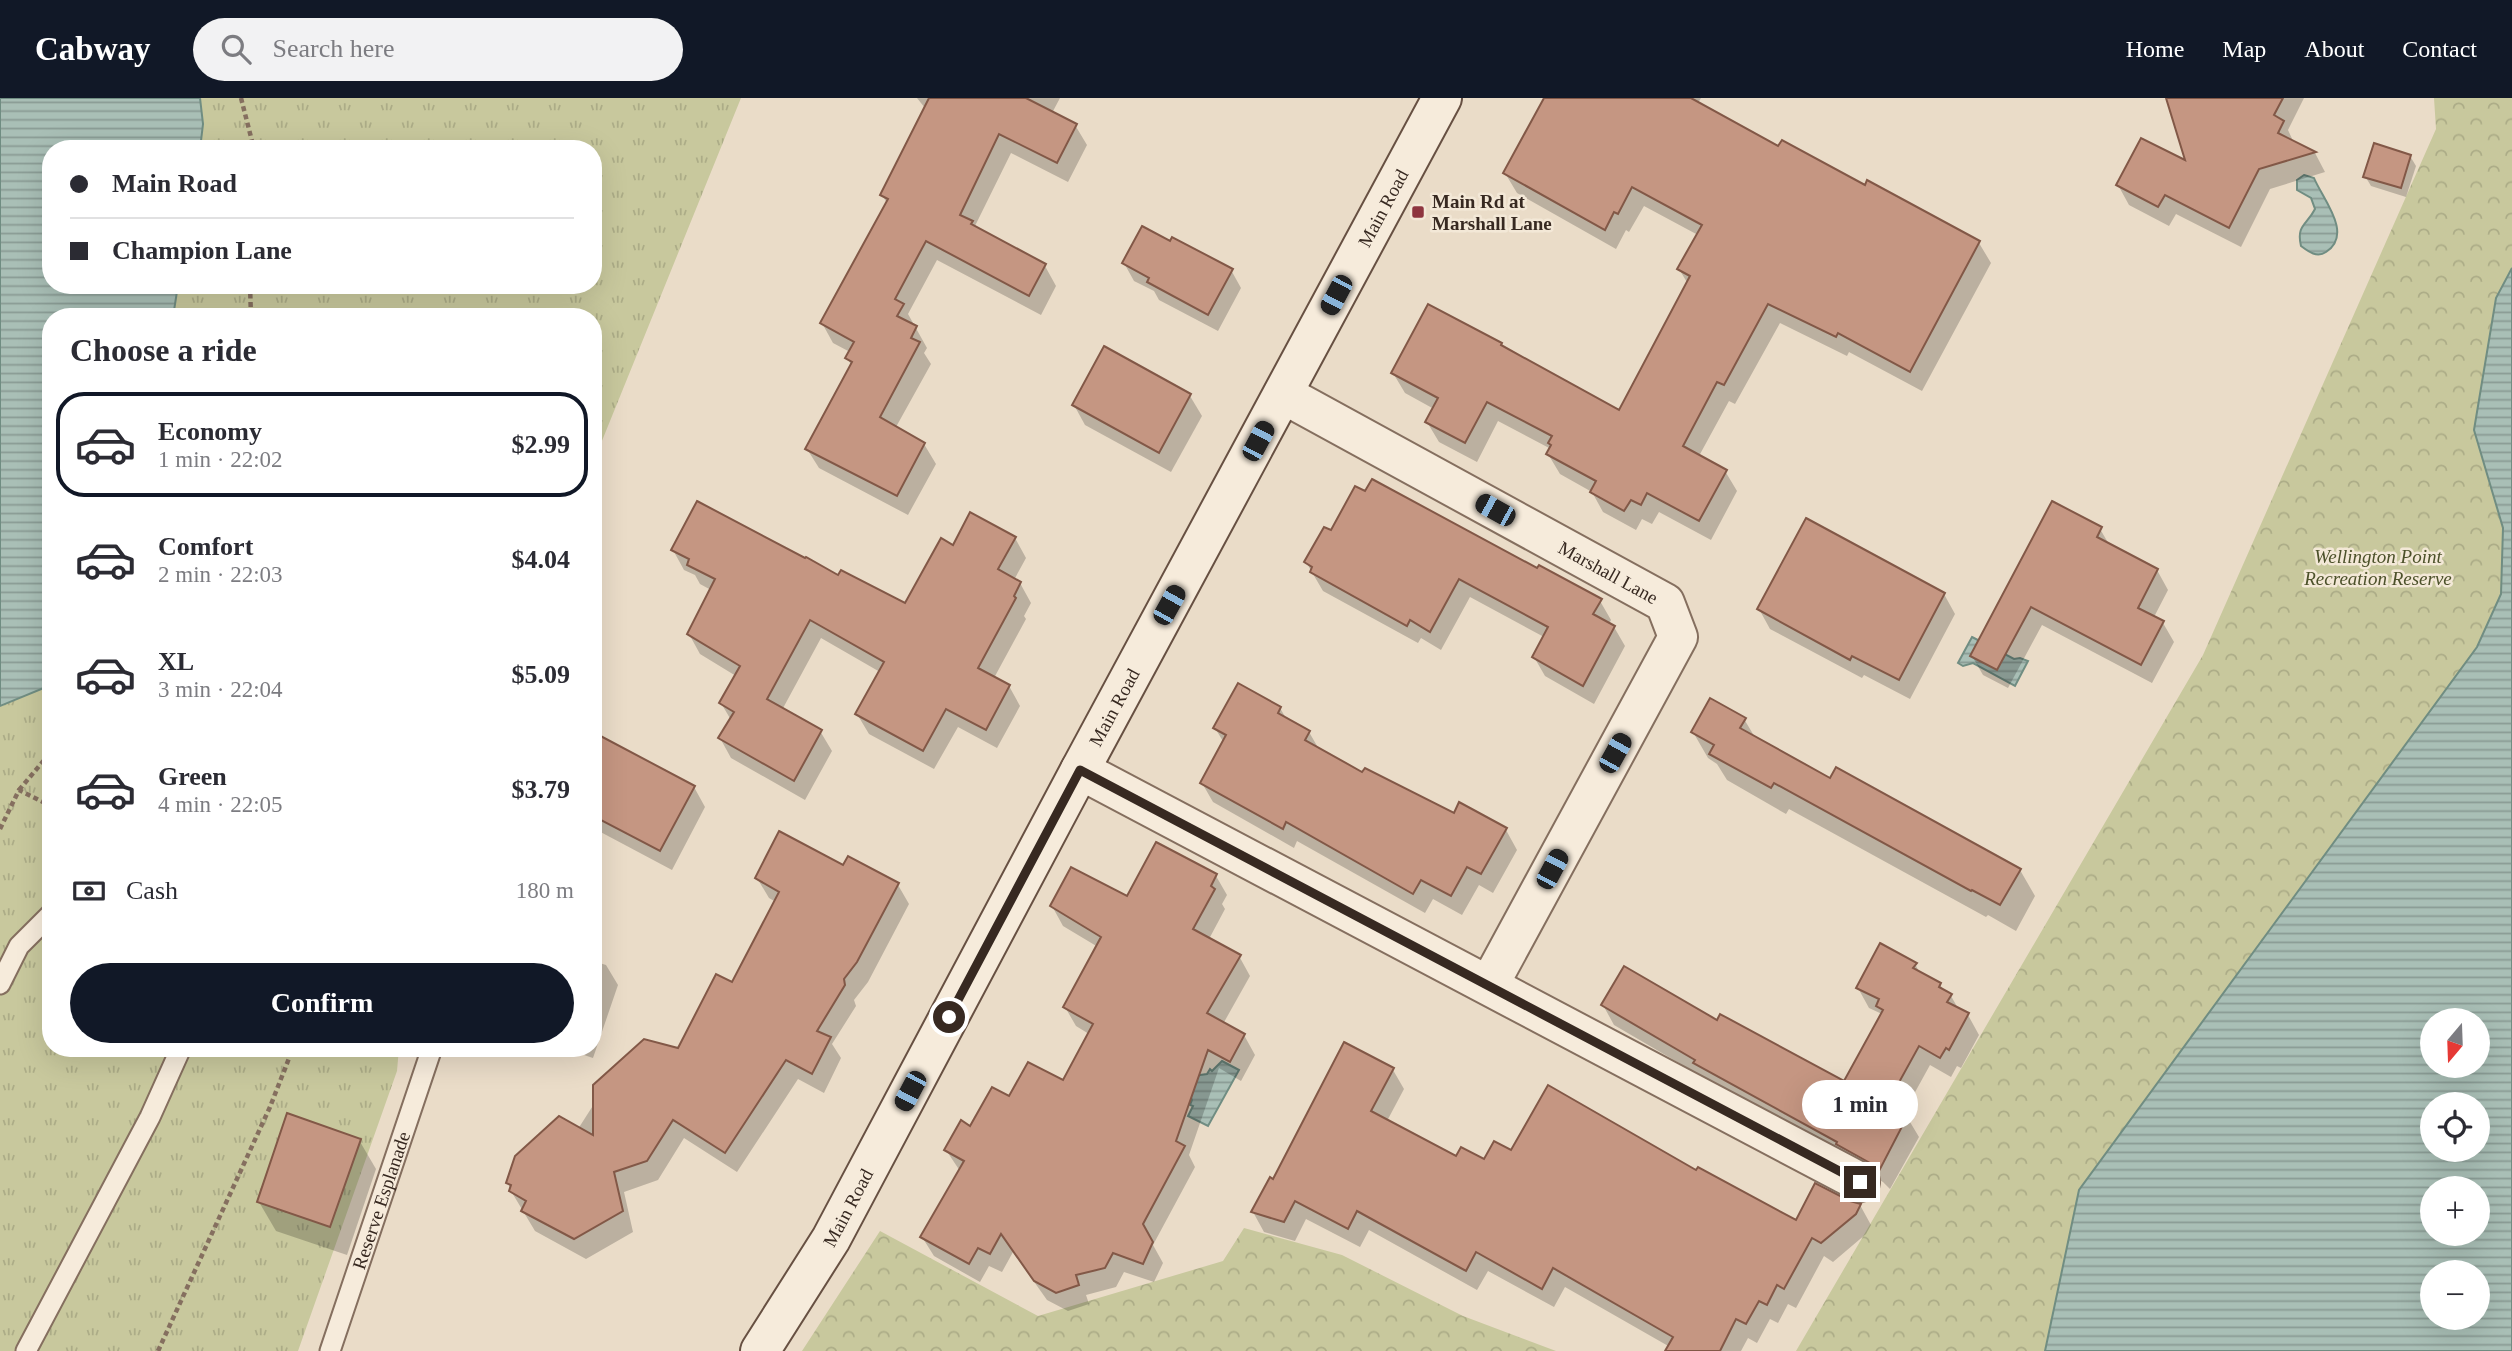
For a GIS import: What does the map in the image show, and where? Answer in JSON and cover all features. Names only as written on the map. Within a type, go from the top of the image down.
[{"type":"street","name":"Main Road","points":[[760,1351],[831,1239],[1441,98]]},
{"type":"street","name":"Marshall Lane","points":[[1283,394],[1665,603],[1678,637],[1489,985]]},
{"type":"street","points":[[1080,770],[1860,1182]]},
{"type":"lane","points":[[0,984],[19,946],[42,923]]},
{"type":"lane","points":[[26,1351],[150,1116],[177,1057]]},
{"type":"lane","name":"Reserve Esplanade","points":[[330,1351],[429,1057]]},
{"type":"path","points":[[241,98],[252,140]]},
{"type":"path","points":[[0,829],[19,790],[42,763]]},
{"type":"path","points":[[19,790],[42,802]]},
{"type":"path","points":[[158,1351],[270,1107],[289,1057]]},
{"type":"green space","points":[[200,98],[741,98],[602,441],[602,308],[174,308],[177,294],[602,294],[602,140],[201,140],[203,124]]},
{"type":"green space","name":"Wellington Point Recreation Reserve","points":[[2434,98],[2512,98],[2512,268],[2496,298],[2474,430],[2503,528],[2501,594],[2477,647],[2079,1190],[2045,1351],[1796,1351],[2203,655],[2436,129]]},
{"type":"green space","points":[[42,689],[42,1057],[398,1057],[397,1071],[298,1351],[0,1351],[0,706]]},
{"type":"green space","points":[[1244,1228],[1342,1255],[1463,1316],[1556,1351],[802,1351],[880,1231],[1038,1316],[1223,1261]]},
{"type":"shaded area","points":[[0,98],[200,98],[203,124],[201,140],[42,140],[42,294],[177,294],[174,308],[42,308],[42,689],[0,706]]},
{"type":"shaded area","points":[[2304,175],[2314,178],[2337,226],[2334,244],[2326,252],[2319,254],[2301,246],[2301,229],[2315,209],[2311,198],[2297,190],[2297,180]]},
{"type":"shaded area","points":[[2512,268],[2512,1351],[2045,1351],[2079,1190],[2477,647],[2501,594],[2503,528],[2474,430],[2496,298]]},
{"type":"shaded area","points":[[1972,637],[2014,659],[2028,661],[2015,686],[1973,663],[1963,666],[1958,663]]},
{"type":"shaded area","points":[[1222,1061],[1239,1070],[1208,1126],[1188,1116],[1193,1106],[1190,1105],[1192,1080],[1207,1074],[1210,1069],[1212,1071]]},
{"type":"building","points":[[929,98],[1026,98],[1077,124],[1057,163],[999,134],[960,215],[973,221],[971,224],[1046,264],[1029,296],[926,241],[895,299],[904,304],[897,316],[917,326],[911,338],[920,342],[880,417],[925,443],[897,496],[805,449],[852,362],[845,358],[854,342],[820,323],[888,199],[880,195]]},
{"type":"building","points":[[1544,98],[1691,98],[1778,146],[1782,140],[1865,185],[1867,180],[1980,241],[1910,372],[1838,333],[1836,337],[1768,304],[1724,385],[1717,382],[1683,446],[1727,470],[1699,521],[1647,493],[1641,505],[1631,500],[1624,511],[1590,492],[1596,481],[1546,454],[1552,436],[1487,402],[1465,443],[1425,422],[1438,398],[1391,373],[1428,304],[1619,410],[1690,276],[1677,269],[1702,225],[1632,187],[1618,214],[1614,212],[1605,230],[1503,173]]},
{"type":"building","points":[[2166,98],[2283,98],[2274,115],[2284,121],[2278,133],[2316,152],[2259,169],[2229,228],[2165,195],[2158,207],[2116,185],[2141,138],[2185,160]]},
{"type":"building","points":[[2374,143],[2411,155],[2401,188],[2363,177]]},
{"type":"building","points":[[1142,226],[1170,241],[1172,237],[1233,269],[1208,315],[1147,282],[1149,278],[1122,263]]},
{"type":"building","points":[[1104,346],[1191,394],[1159,453],[1072,405]]},
{"type":"building","points":[[1372,479],[1537,568],[1539,565],[1602,599],[1593,614],[1615,626],[1583,686],[1532,657],[1548,627],[1459,579],[1430,632],[1410,620],[1407,626],[1310,572],[1312,567],[1304,562],[1324,527],[1331,530],[1355,486],[1365,491]]},
{"type":"building","points":[[697,501],[838,575],[841,570],[905,603],[941,538],[953,545],[970,512],[1016,537],[998,569],[1021,582],[1014,596],[1016,598],[978,668],[1010,685],[986,730],[946,709],[923,751],[855,714],[884,662],[810,620],[767,699],[822,730],[794,781],[718,738],[734,712],[719,703],[740,666],[687,634],[715,579],[687,565],[689,559],[671,550]]},
{"type":"building","points":[[2052,501],[2102,527],[2097,537],[2158,569],[2138,608],[2164,621],[2141,665],[2031,607],[1997,670],[1970,656]]},
{"type":"building","points":[[1806,518],[1945,593],[1899,680],[1852,656],[1850,660],[1757,609]]},
{"type":"building","points":[[1238,683],[1281,707],[1278,713],[1310,731],[1305,740],[1362,772],[1365,768],[1454,813],[1459,802],[1507,828],[1481,874],[1467,867],[1451,896],[1421,880],[1413,894],[1286,822],[1283,829],[1200,783],[1226,735],[1213,728]]},
{"type":"building","points":[[1710,698],[1746,718],[1740,728],[1830,778],[1836,767],[2021,869],[2000,905],[1774,783],[1771,788],[1709,754],[1714,745],[1691,732]]},
{"type":"building","points":[[602,737],[695,786],[660,851],[602,821]]},
{"type":"building","points":[[779,831],[843,865],[848,856],[899,883],[857,962],[844,979],[845,985],[817,1031],[831,1037],[812,1074],[786,1060],[725,1153],[673,1120],[647,1161],[614,1172],[623,1211],[574,1239],[521,1211],[526,1201],[509,1191],[511,1185],[506,1183],[515,1156],[559,1116],[593,1135],[593,1085],[644,1039],[678,1048],[716,974],[732,982],[779,892],[755,878]]},
{"type":"building","points":[[1156,842],[1217,874],[1211,886],[1215,889],[1193,929],[1241,955],[1207,1013],[1245,1034],[1230,1062],[1208,1050],[1176,1141],[1185,1146],[1143,1224],[1153,1242],[1143,1264],[1113,1253],[1105,1268],[1076,1275],[1079,1285],[1056,1293],[1034,1281],[1001,1234],[990,1254],[978,1248],[969,1264],[920,1237],[964,1161],[944,1150],[961,1120],[970,1126],[992,1087],[1009,1096],[1028,1062],[1063,1080],[1093,1024],[1063,1007],[1101,937],[1050,906],[1071,867],[1127,896]]},
{"type":"building","points":[[1880,943],[1917,963],[1913,968],[1941,983],[1939,987],[1952,994],[1947,1002],[1969,1013],[1949,1050],[1946,1048],[1940,1058],[1919,1046],[1887,1104],[1908,1115],[1879,1171],[1836,1144],[1837,1142],[1693,1063],[1695,1060],[1601,1005],[1624,966],[1717,1020],[1720,1014],[1844,1081],[1883,1010],[1876,1006],[1879,999],[1856,988]]},
{"type":"building","points":[[1344,1042],[1394,1068],[1371,1111],[1456,1156],[1461,1147],[1484,1159],[1494,1141],[1511,1150],[1548,1085],[1696,1170],[1698,1167],[1796,1220],[1815,1183],[1861,1204],[1856,1214],[1821,1243],[1812,1238],[1784,1289],[1777,1285],[1767,1305],[1759,1301],[1746,1324],[1736,1319],[1720,1351],[1665,1351],[1673,1337],[1553,1268],[1542,1289],[1476,1252],[1466,1271],[1357,1211],[1348,1229],[1295,1201],[1284,1222],[1251,1212],[1270,1177],[1273,1179]]},
{"type":"building","points":[[287,1113],[361,1139],[330,1227],[257,1202]]},
{"type":"place","name":"Main Rd at Marshall Lane","points":[[1418,212]]},
{"type":"route","points":[[949,1017],[1080,770],[1860,1182]]}]
